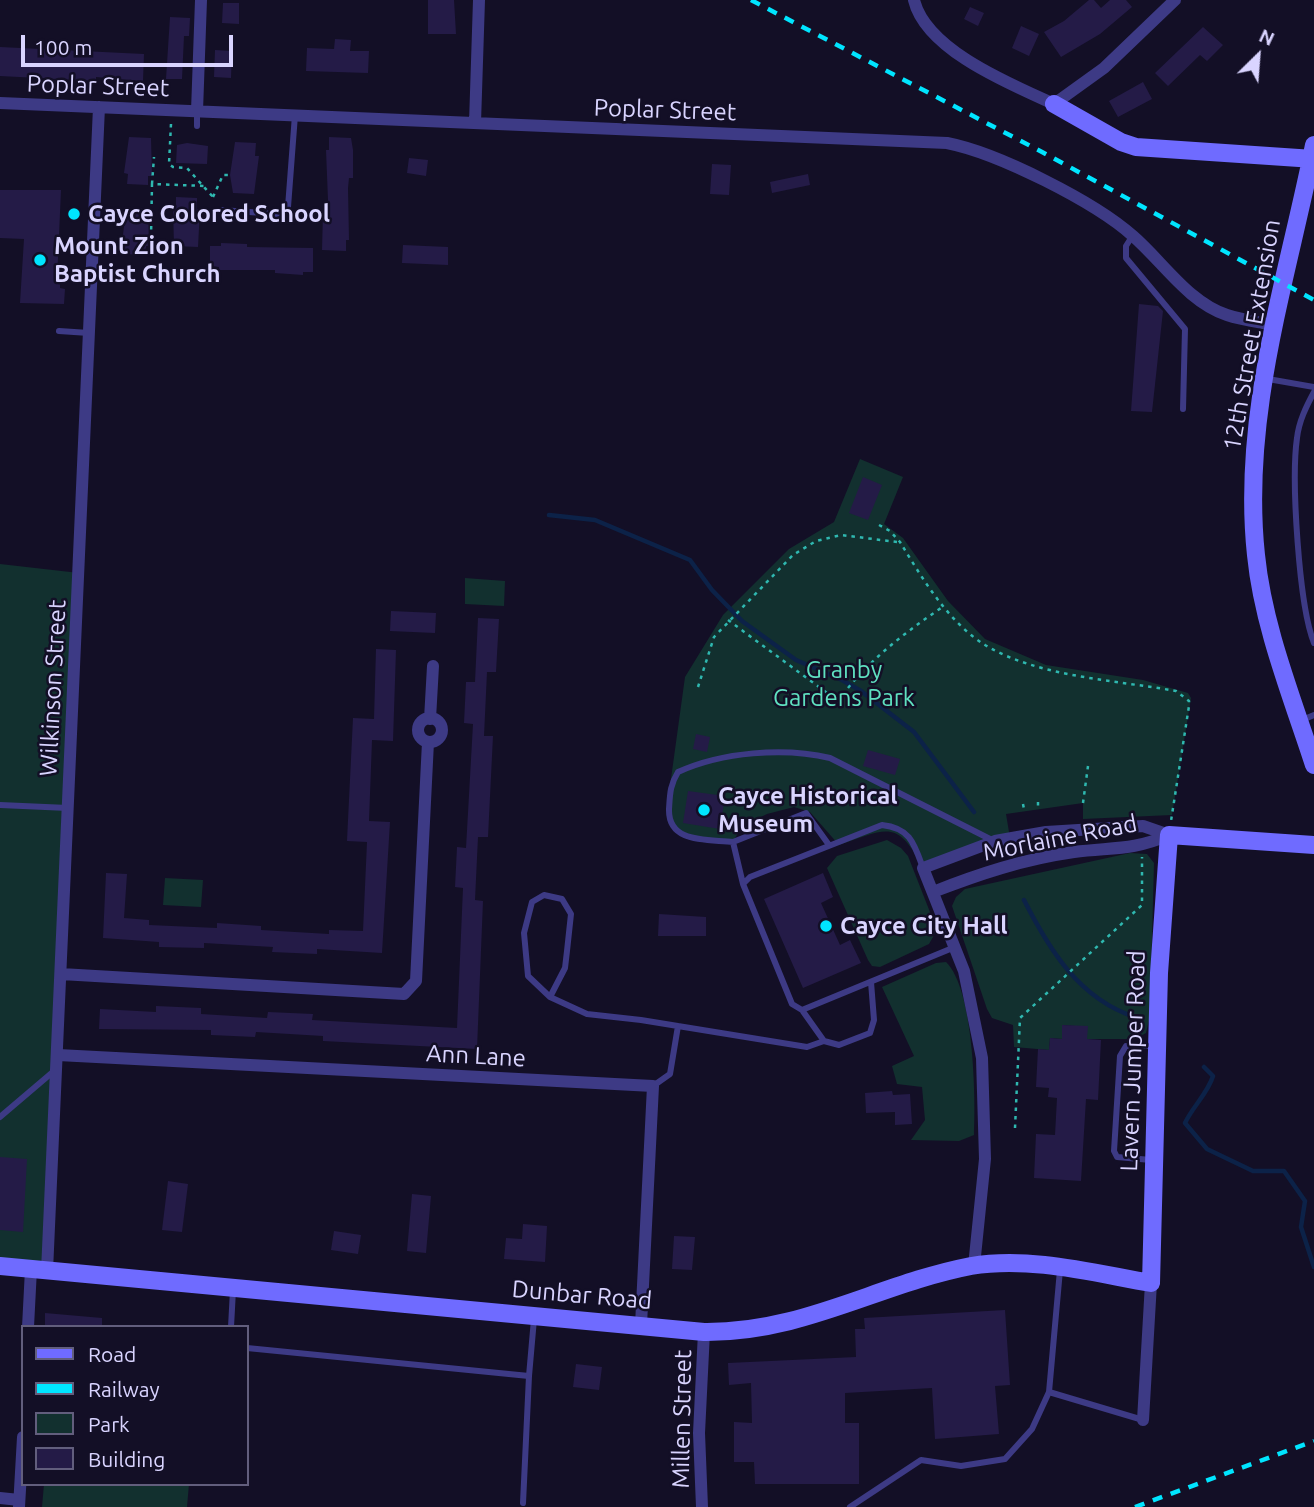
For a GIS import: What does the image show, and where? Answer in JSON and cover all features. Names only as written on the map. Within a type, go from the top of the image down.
[{"type":"street","points":[[197,111],[201,0]]},
{"type":"street","points":[[475,123],[479,0]]},
{"type":"street","points":[[914,0],[924,26],[946,47],[1121,142],[1136,147],[1313,154]]},
{"type":"street","points":[[1054,104],[1104,68],[1175,0]]},
{"type":"street","name":"Poplar Street","points":[[0,103],[947,143],[995,157],[1097,210],[1133,235],[1192,295],[1225,315],[1274,326]]},
{"type":"street","name":"Wilkinson Street","points":[[28,1325],[39,1270],[58,1061],[99,107]]},
{"type":"street","name":"12th Street Extension","points":[[1313,154],[1274,326],[1255,432],[1256,555],[1271,633],[1307,718],[1314,765]]},
{"type":"street","points":[[61,974],[404,994],[416,981],[428,742],[436,740],[442,732],[438,722],[430,719],[433,666]]},
{"type":"street","name":"Morlaine Road","points":[[923,868],[995,841],[1046,832],[1143,826],[1169,835]]},
{"type":"street","points":[[1169,835],[1314,845]]},
{"type":"street","name":"Morlaine Road","points":[[933,892],[1001,866],[1075,852],[1142,847],[1169,835]]},
{"type":"street","name":"Lavern Jumper Road","points":[[1143,1420],[1151,1283],[1159,973],[1169,835]]},
{"type":"street","points":[[923,868],[955,947],[972,1000],[983,1077],[985,1159],[974,1266]]},
{"type":"street","name":"Ann Lane","points":[[58,1061],[653,1086]]},
{"type":"street","points":[[641,1325],[653,1086]]},
{"type":"street","name":"Dunbar Road","points":[[0,1266],[704,1332],[739,1331],[815,1316],[920,1278],[974,1266],[1007,1264],[1060,1268],[1151,1283]]},
{"type":"street","name":"Millen Street","points":[[704,1332],[699,1433],[704,1507]]},
{"type":"street","points":[[0,1498],[19,1503],[21,1472]]},
{"type":"lane","points":[[197,111],[197,126]]},
{"type":"lane","points":[[222,210],[277,214],[284,212],[288,206],[295,115]]},
{"type":"lane","points":[[1133,235],[1126,246],[1126,258],[1185,329],[1183,408]]},
{"type":"lane","points":[[59,331],[89,332]]},
{"type":"lane","points":[[1264,378],[1314,390],[1302,417],[1297,438],[1296,478],[1304,597],[1314,643]]},
{"type":"lane","points":[[829,845],[806,813],[733,842],[679,835],[668,819],[670,786],[678,772],[709,762],[804,752],[830,758],[995,841]]},
{"type":"lane","points":[[0,805],[68,808]]},
{"type":"lane","points":[[743,884],[750,877],[882,825],[894,827],[912,838],[923,868]]},
{"type":"lane","points":[[733,842],[743,884],[792,1004],[802,1010],[824,1041]]},
{"type":"lane","points":[[550,997],[565,968],[571,914],[562,899],[544,895],[532,902],[524,933],[528,976],[550,997],[587,1014],[807,1046],[824,1041],[839,1045],[870,1033],[874,1020],[871,982]]},
{"type":"lane","points":[[802,1010],[955,947]]},
{"type":"lane","points":[[653,1086],[670,1074],[678,1026]]},
{"type":"lane","points":[[1154,1160],[1125,1159],[1117,1157],[1114,1151],[1120,1056],[1126,1046],[1158,1046]]},
{"type":"lane","points":[[0,1117],[58,1061]]},
{"type":"lane","points":[[850,1507],[921,1461],[961,1465],[1005,1459],[1032,1429],[1049,1392],[1060,1268]]},
{"type":"lane","points":[[231,1325],[233,1288]]},
{"type":"lane","points":[[523,1503],[534,1315]]},
{"type":"lane","points":[[248,1348],[529,1376]]},
{"type":"lane","points":[[1049,1392],[1143,1420]]},
{"type":"path","points":[[171,120],[169,164],[173,167],[187,167],[213,197],[223,175],[230,175]]},
{"type":"path","points":[[151,238],[154,157]]},
{"type":"path","points":[[152,184],[206,186]]},
{"type":"path","points":[[880,526],[890,531],[900,542],[944,606],[984,644],[1045,671],[1176,691],[1189,701],[1169,835]]},
{"type":"path","points":[[698,687],[706,655],[714,637],[793,555],[816,541],[841,535],[900,542]]},
{"type":"path","points":[[728,620],[838,701],[856,676],[908,631],[944,606]]},
{"type":"path","points":[[1083,803],[1088,766]]},
{"type":"path","points":[[1038,802],[1038,807]]},
{"type":"path","points":[[1023,804],[1024,810]]},
{"type":"path","points":[[1015,1128],[1020,1018],[1142,905],[1142,847]]},
{"type":"green space","name":"Granby Gardens Park","points":[[860,459],[903,477],[884,524],[903,538],[948,601],[985,639],[1046,665],[1143,680],[1188,693],[1191,698],[1172,815],[1083,819],[1083,803],[1006,814],[1010,838],[923,868],[906,841],[898,835],[880,832],[839,845],[810,812],[794,807],[767,814],[742,826],[733,842],[679,835],[672,828],[670,786],[685,677],[723,615],[789,549],[834,522]]},
{"type":"green space","points":[[0,564],[79,573],[47,1271],[0,1266]]},
{"type":"green space","points":[[465,578],[505,581],[504,606],[465,604]]},
{"type":"green space","points":[[887,840],[901,848],[908,856],[937,930],[929,944],[880,967],[872,966],[868,960],[827,868],[837,856]]},
{"type":"green space","points":[[1130,853],[1147,854],[1154,863],[1150,1016],[1146,1033],[1135,1039],[1087,1039],[1087,1027],[1063,1025],[1062,1039],[1050,1038],[1049,1050],[1014,1047],[1013,1025],[992,1018],[987,1009],[952,906],[956,897],[965,889]]},
{"type":"green space","points":[[165,878],[203,880],[201,907],[163,905]]},
{"type":"green space","points":[[946,962],[955,976],[968,1019],[973,1071],[974,1135],[959,1141],[911,1140],[925,1120],[922,1087],[897,1084],[892,1066],[914,1056],[882,987],[936,963]]},
{"type":"green space","points":[[44,1486],[189,1486],[187,1507],[42,1507]]},
{"type":"building","points":[[428,0],[454,0],[456,34],[428,34]]},
{"type":"building","points":[[1089,0],[1094,0],[1101,8],[1110,0],[1126,0],[1132,7],[1100,34],[1061,57],[1044,32],[1064,21]]},
{"type":"building","points":[[223,3],[239,3],[239,24],[222,23]]},
{"type":"building","points":[[970,7],[984,13],[978,26],[964,19]]},
{"type":"building","points":[[170,17],[190,18],[189,36],[184,36],[182,79],[166,79]]},
{"type":"building","points":[[1021,26],[1039,34],[1029,56],[1012,48]]},
{"type":"building","points":[[1203,27],[1223,45],[1207,61],[1200,55],[1168,86],[1155,73]]},
{"type":"building","points":[[335,39],[351,40],[350,51],[369,51],[368,73],[306,71],[307,48],[334,49]]},
{"type":"building","points":[[0,47],[144,54],[143,81],[96,77],[96,81],[0,76]]},
{"type":"building","points":[[215,50],[232,51],[231,78],[214,77]]},
{"type":"building","points":[[1143,82],[1152,99],[1118,117],[1109,101]]},
{"type":"building","points":[[129,137],[151,138],[152,176],[148,176],[148,185],[127,184],[128,174],[124,173]]},
{"type":"building","points":[[329,137],[351,138],[353,150],[353,178],[349,178],[348,188],[349,240],[346,240],[346,251],[322,250],[323,212],[326,212],[328,200],[326,150],[329,150]]},
{"type":"building","points":[[235,142],[256,143],[255,156],[259,156],[254,194],[233,193],[230,175]]},
{"type":"building","points":[[187,143],[208,146],[207,164],[176,163],[177,145]]},
{"type":"building","points":[[409,158],[428,160],[426,176],[407,173]]},
{"type":"building","points":[[712,164],[731,165],[729,195],[710,194]]},
{"type":"building","points":[[808,174],[810,185],[772,193],[770,182]]},
{"type":"building","name":"Mount Zion Baptist Church","points":[[0,190],[61,190],[57,281],[60,281],[60,288],[65,289],[64,304],[20,303],[24,239],[0,238]]},
{"type":"building","points":[[176,197],[197,198],[197,209],[200,209],[198,247],[174,246],[173,206],[176,206]]},
{"type":"building","points":[[126,208],[148,208],[149,246],[146,246],[145,255],[125,254],[125,244],[122,244]]},
{"type":"building","points":[[221,243],[247,244],[247,247],[313,248],[313,272],[303,272],[303,275],[275,273],[275,270],[219,270],[219,267],[210,266],[210,246],[221,246]]},
{"type":"building","points":[[403,245],[448,247],[448,265],[402,263]]},
{"type":"building","points":[[1139,304],[1158,306],[1163,311],[1152,412],[1131,411]]},
{"type":"building","points":[[863,477],[882,485],[868,520],[849,513]]},
{"type":"building","points":[[391,611],[436,613],[435,633],[390,631]]},
{"type":"building","points":[[478,618],[499,619],[496,672],[487,672],[484,736],[493,736],[488,837],[478,837],[475,900],[483,901],[477,1049],[323,1041],[323,1036],[256,1032],[255,1037],[211,1035],[211,1030],[99,1029],[100,1009],[156,1012],[156,1006],[201,1008],[201,1014],[267,1018],[268,1012],[313,1014],[312,1020],[457,1028],[463,888],[455,887],[457,847],[466,848],[473,724],[464,723],[466,682],[475,682]]},
{"type":"building","points":[[376,649],[396,650],[393,741],[372,740],[369,821],[390,822],[382,953],[317,949],[317,954],[272,952],[273,947],[204,943],[204,948],[159,947],[159,942],[103,938],[106,873],[127,874],[124,918],[149,920],[149,925],[217,928],[217,923],[261,926],[261,930],[329,934],[329,930],[363,931],[367,842],[347,841],[353,718],[374,719]]},
{"type":"building","points":[[696,734],[710,737],[707,752],[693,749]]},
{"type":"building","points":[[868,750],[900,759],[895,775],[863,766]]},
{"type":"building","name":"Cayce Historical Museum","points":[[688,791],[725,796],[720,829],[683,823]]},
{"type":"building","points":[[823,873],[833,897],[821,903],[840,945],[850,940],[861,963],[803,988],[764,899]]},
{"type":"building","points":[[659,914],[706,917],[706,936],[658,936]]},
{"type":"building","points":[[1062,1025],[1088,1026],[1087,1039],[1101,1040],[1098,1100],[1086,1099],[1081,1181],[1034,1178],[1036,1134],[1055,1135],[1057,1098],[1048,1097],[1049,1088],[1036,1087],[1038,1049],[1049,1050],[1050,1038],[1062,1039]]},
{"type":"building","points":[[892,1091],[893,1095],[910,1094],[912,1124],[895,1125],[895,1112],[866,1113],[865,1093]]},
{"type":"building","points":[[0,1157],[27,1159],[23,1232],[0,1230]]},
{"type":"building","points":[[168,1181],[188,1184],[182,1232],[162,1230]]},
{"type":"building","points":[[412,1194],[431,1196],[426,1253],[407,1251]]},
{"type":"building","points":[[523,1224],[547,1226],[545,1262],[504,1259],[506,1238],[522,1239]]},
{"type":"building","points":[[334,1231],[361,1235],[358,1254],[331,1250]]},
{"type":"building","points":[[674,1236],[695,1237],[692,1270],[672,1269]]},
{"type":"building","points":[[1005,1310],[1010,1385],[995,1386],[999,1434],[935,1439],[932,1388],[845,1393],[845,1423],[859,1423],[859,1484],[755,1484],[754,1462],[734,1462],[734,1422],[752,1423],[751,1383],[729,1385],[728,1363],[856,1357],[855,1329],[865,1329],[864,1318]]},
{"type":"building","points":[[45,1313],[102,1318],[102,1325],[45,1325]]},
{"type":"building","points":[[576,1364],[602,1367],[599,1390],[573,1387]]},
{"type":"waterway","points":[[549,515],[595,520],[690,560],[712,590],[742,621],[796,660],[861,691],[914,732],[974,812]]},
{"type":"waterway","points":[[1024,900],[1055,954],[1082,985],[1115,1009],[1135,1017]]},
{"type":"waterway","points":[[1204,1067],[1213,1076],[1185,1123],[1207,1149],[1253,1171],[1284,1171],[1305,1201],[1301,1227],[1314,1267]]},
{"type":"railway","points":[[751,0],[1042,152],[1314,300]]},
{"type":"railway","points":[[1135,1507],[1314,1441]]},
{"type":"place","name":"Cayce Colored School","points":[[74,214]]},
{"type":"place","name":"Mount Zion Baptist Church","points":[[40,260]]},
{"type":"place","name":"Cayce Historical Museum","points":[[704,810]]},
{"type":"place","name":"Cayce City Hall","points":[[826,926]]}]
